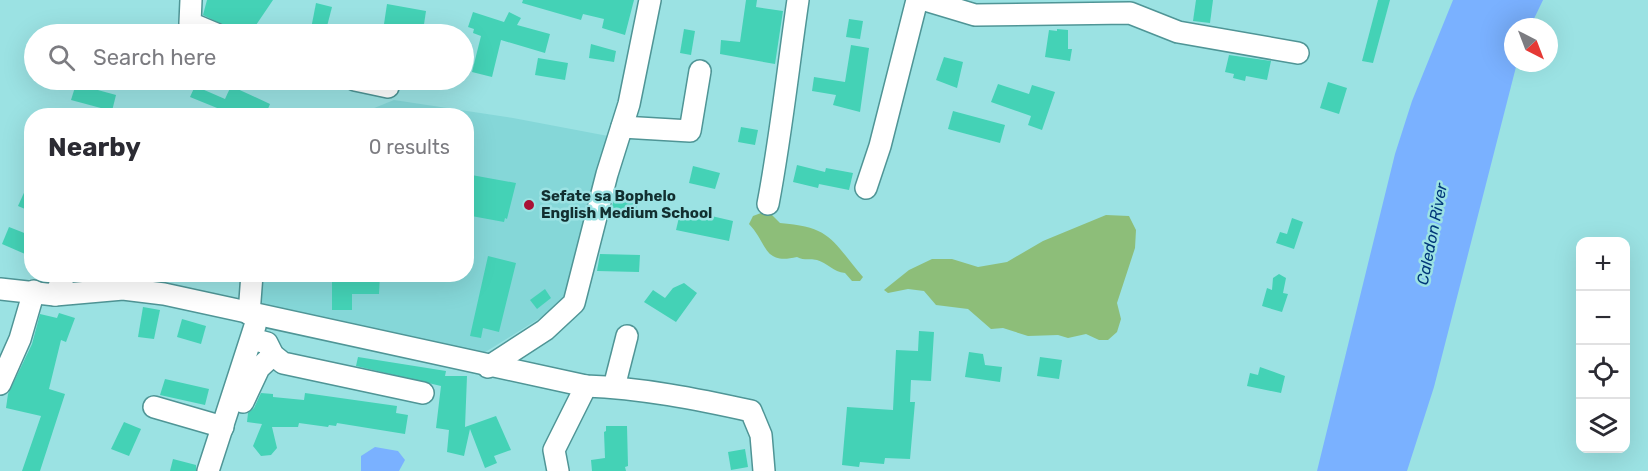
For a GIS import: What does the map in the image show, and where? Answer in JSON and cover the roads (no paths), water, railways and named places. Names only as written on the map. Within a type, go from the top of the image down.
[{"type":"street","points":[[191,0],[190,23],[192,24]]},
{"type":"street","points":[[488,367],[545,330],[574,303],[621,127],[650,0]]},
{"type":"street","points":[[768,204],[778,153],[782,106],[798,0]]},
{"type":"street","points":[[866,188],[880,146],[917,0]]},
{"type":"street","points":[[925,0],[975,15],[1130,13],[1178,32],[1298,53]]},
{"type":"street","points":[[621,127],[690,131],[700,71]]},
{"type":"street","points":[[55,295],[61,282]]},
{"type":"street","points":[[208,471],[252,339],[252,282]]},
{"type":"street","points":[[0,289],[55,295],[123,289],[164,294],[488,367],[586,386],[614,387],[706,401],[751,411],[761,435],[764,471]]},
{"type":"street","points":[[0,384],[20,339],[34,291]]},
{"type":"street","points":[[614,387],[627,336]]},
{"type":"street","points":[[252,339],[267,343],[273,355],[283,363],[423,393]]},
{"type":"street","points":[[222,471],[239,411],[259,368],[273,355]]},
{"type":"street","points":[[558,471],[554,450],[586,386]]},
{"type":"street","points":[[154,407],[223,427]]},
{"type":"water","name":"Caledon River","points":[[1453,0],[1543,0],[1534,18],[1504,18],[1504,72],[1515,72],[1434,387],[1407,471],[1317,471],[1395,154],[1412,101]]},
{"type":"water","points":[[375,447],[398,451],[405,460],[399,471],[361,471],[361,456]]},
{"type":"place","name":"Sefate sa Bophelo English Medium School","points":[[529,205]]}]
